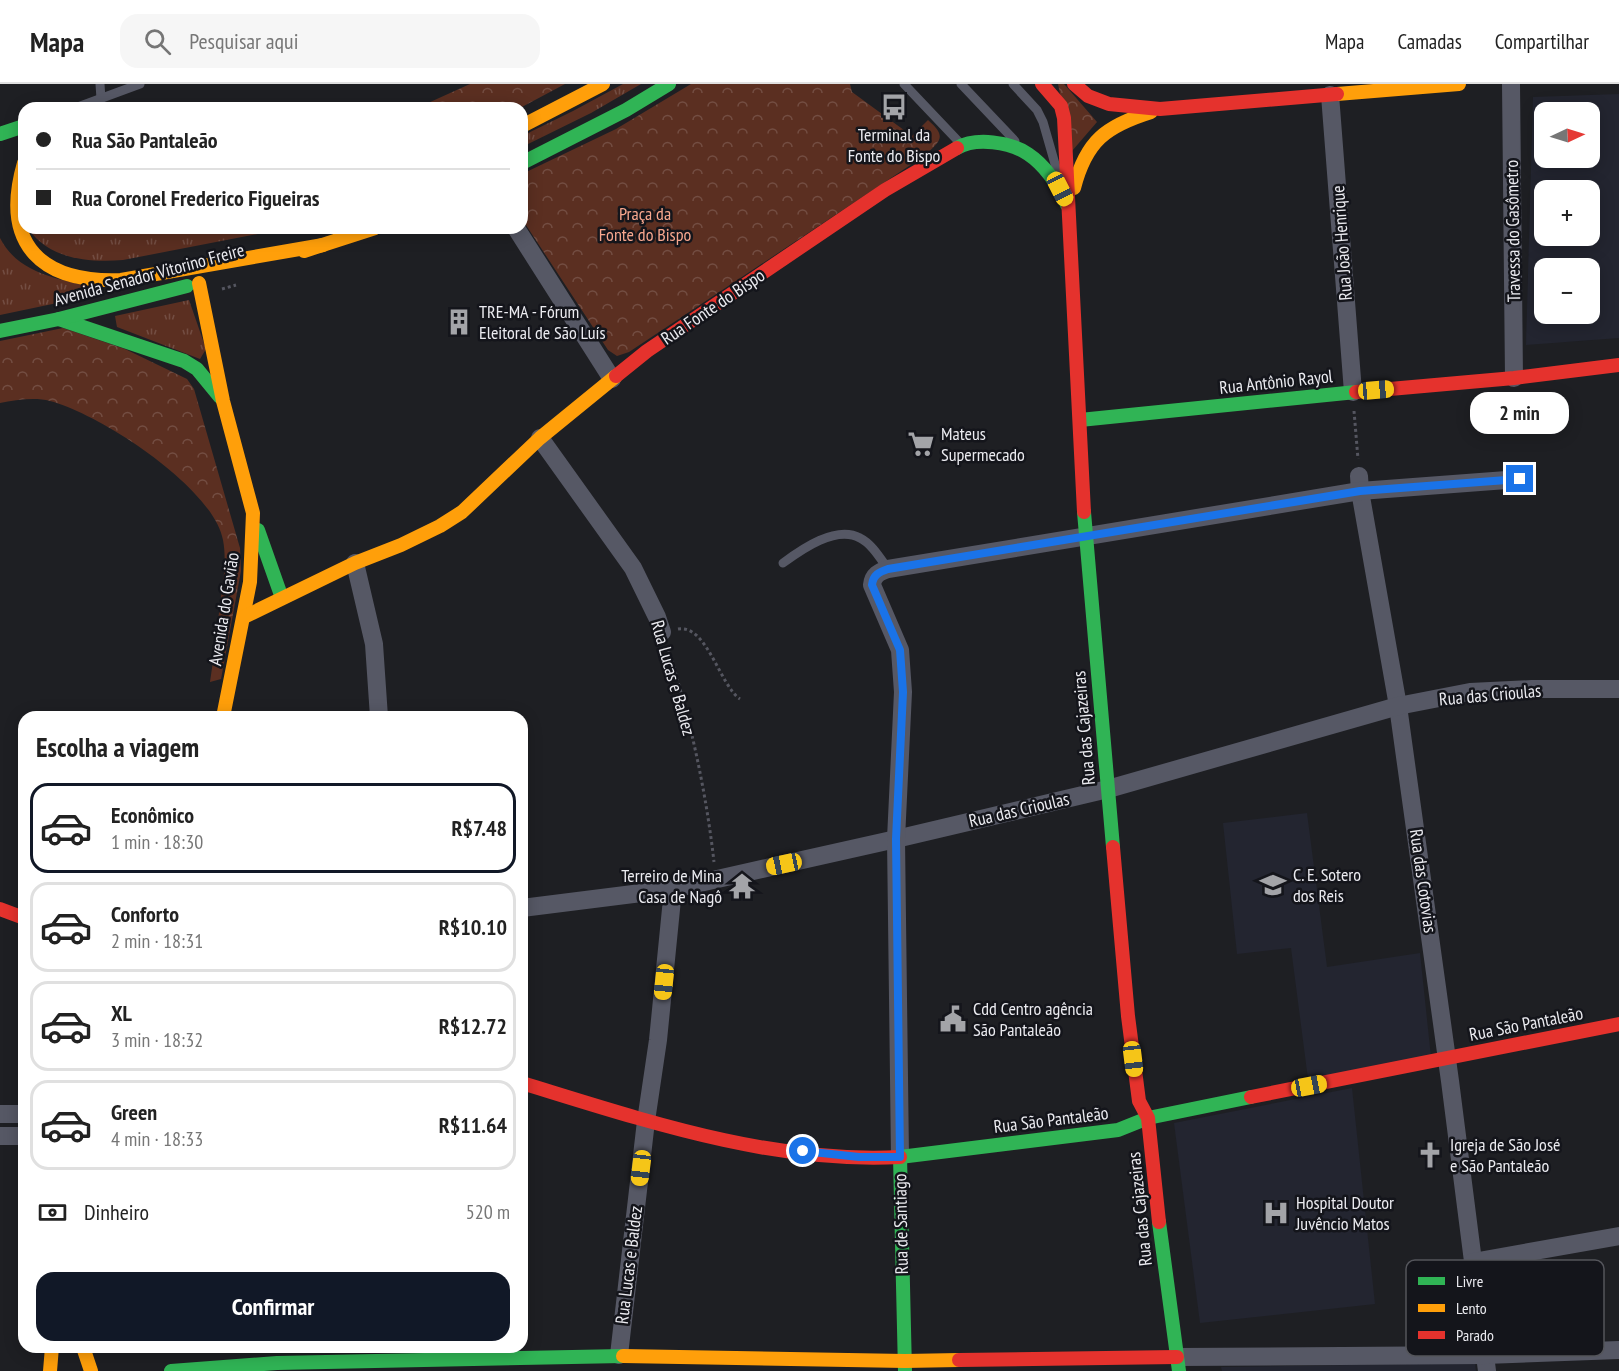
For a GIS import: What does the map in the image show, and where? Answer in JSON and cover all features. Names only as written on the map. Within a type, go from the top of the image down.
[{"type":"street","points":[[528,123],[603,84]]},
{"type":"street","points":[[528,160],[626,110],[669,84]]},
{"type":"street","name":"Rua das Cajazeiras","points":[[1042,84],[1063,112],[1071,221],[1085,537],[1128,1016],[1138,1101],[1148,1118],[1163,1263],[1178,1364]]},
{"type":"street","points":[[1074,84],[1098,101],[1125,107],[1160,109],[1459,84]]},
{"type":"street","name":"Travessa do Gasômetro","points":[[1511,84],[1514,378]]},
{"type":"street","name":"Rua João Henrique","points":[[1330,95],[1353,392]]},
{"type":"street","points":[[1071,221],[1076,177],[1092,144],[1108,128],[1160,109]]},
{"type":"street","points":[[0,135],[18,128]]},
{"type":"street","name":"Rua Fonte do Bispo","points":[[244,617],[355,563],[400,545],[447,522],[462,512],[540,438],[647,351],[875,197],[962,145],[973,142],[990,142],[1008,145],[1027,153],[1047,171],[1065,200],[1071,221]]},
{"type":"street","points":[[18,173],[8,193],[7,211],[10,226],[18,242],[26,251],[48,269],[61,274],[89,280],[121,280],[323,245]]},
{"type":"street","name":"Avenida Senador Vitorino Freire","points":[[0,331],[59,319],[199,283],[357,234]]},
{"type":"street","points":[[520,234],[612,380]]},
{"type":"street","name":"Avenida do Gavião","points":[[199,283],[223,401],[253,513],[252,559],[244,617],[225,711]]},
{"type":"street","name":"Avenida do Gavião","points":[[59,319],[183,361],[197,369],[207,379],[223,401]]},
{"type":"street","name":"Rua Antônio Rayol","points":[[1080,420],[1514,378],[1619,365]]},
{"type":"street","name":"Rua Lucas e Baldez","points":[[540,438],[633,568],[662,632]]},
{"type":"street","points":[[888,569],[1085,537],[1360,484],[1520,479]]},
{"type":"street","name":"Rua das Cotovias","points":[[1360,484],[1398,706],[1473,1260]]},
{"type":"street","points":[[253,513],[282,598]]},
{"type":"street","points":[[355,563],[374,644],[379,711]]},
{"type":"street","name":"Rua de Santiago","points":[[888,569],[878,573],[872,585],[900,650],[903,692],[896,839],[904,1366]]},
{"type":"street","name":"Rua das Crioulas","points":[[528,907],[673,888],[896,839],[1108,789],[1398,706],[1470,692],[1619,689]]},
{"type":"street","name":"Rua Lucas e Baldez","points":[[619,1355],[646,1121],[658,1040],[673,888]]},
{"type":"street","points":[[0,909],[18,916]]},
{"type":"street","name":"Rua São Pantaleão","points":[[528,1085],[646,1121],[724,1138],[803,1151],[859,1157],[900,1157],[1118,1130],[1148,1118],[1619,1024]]},
{"type":"street","points":[[0,1114],[18,1114]]},
{"type":"street","points":[[0,1136],[18,1136]]},
{"type":"street","points":[[1484,1260],[1619,1236]]},
{"type":"street","points":[[1604,1351],[1619,1350]]},
{"type":"street","points":[[50,1371],[52,1353]]},
{"type":"street","points":[[85,1353],[91,1371]]},
{"type":"street","points":[[171,1371],[278,1360],[587,1363],[619,1355],[904,1366],[1486,1363],[1558,1356]]},
{"type":"lane","points":[[100,84],[101,99]]},
{"type":"lane","points":[[92,102],[140,84]]},
{"type":"lane","points":[[904,84],[962,145]]},
{"type":"lane","points":[[961,84],[1027,153]]},
{"type":"lane","points":[[1013,84],[1037,110],[1043,122],[1065,200]]},
{"type":"lane","points":[[783,563],[807,546],[831,536],[846,535],[860,537],[874,550],[888,569]]},
{"type":"path","points":[[202,297],[243,283]]},
{"type":"path","points":[[1353,392],[1360,484]]},
{"type":"path","points":[[662,632],[683,628],[695,633],[716,661],[730,689],[740,699]]},
{"type":"path","name":"Rua Lucas e Baldez","points":[[662,632],[675,672],[702,786],[711,833],[716,879]]},
{"type":"shaded area","points":[[1619,94],[1619,338],[1526,345],[1533,97]]},
{"type":"shaded area","name":"C. E. Sotero dos Reis","points":[[1307,813],[1327,967],[1420,953],[1431,1057],[1308,1079],[1291,948],[1237,954],[1223,823]]},
{"type":"shaded area","name":"Hospital Doutor Juvêncio Matos","points":[[1352,1088],[1375,1304],[1200,1323],[1174,1123]]},
{"type":"shaded area","points":[[1475,1363],[1476,1371],[1222,1371],[1221,1367]]},
{"type":"green space","points":[[470,84],[565,84],[528,104],[430,102]]},
{"type":"green space","points":[[623,84],[641,84],[591,113],[528,144],[528,133]]},
{"type":"green space","name":"Praça da Fonte do Bispo","points":[[691,84],[850,84],[852,92],[912,136],[928,120],[940,135],[938,142],[924,156],[629,352],[617,356],[608,350],[528,228],[528,171],[616,129]]},
{"type":"green space","points":[[1058,84],[1064,84],[1097,122],[1072,151]]},
{"type":"green space","points":[[33,234],[258,234],[110,261],[70,257],[58,253]]},
{"type":"green space","points":[[0,238],[8,251],[31,268],[58,279],[102,289],[62,302],[0,315]]},
{"type":"green space","points":[[189,300],[206,349],[200,359],[117,327],[115,316]]},
{"type":"green space","points":[[63,328],[125,349],[187,379],[194,389],[240,548],[241,571],[221,679],[210,682],[225,564],[224,548],[215,519],[199,498],[152,456],[97,421],[50,401],[38,399],[0,403],[0,341]]},
{"type":"traffic: fast","points":[[528,160],[626,110],[669,84]]},
{"type":"traffic: fast","points":[[0,134],[18,128]]},
{"type":"traffic: fast","points":[[957,148],[974,143],[993,142],[1021,150],[1046,170],[1067,205]]},
{"type":"traffic: fast","points":[[0,331],[59,319],[187,286]]},
{"type":"traffic: fast","points":[[59,319],[184,361],[197,369],[220,397]]},
{"type":"traffic: fast","points":[[1080,420],[1356,392]]},
{"type":"traffic: fast","points":[[1084,512],[1113,847]]},
{"type":"traffic: fast","points":[[258,530],[282,598]]},
{"type":"traffic: fast","points":[[900,1157],[1118,1130],[1148,1118],[1251,1097]]},
{"type":"traffic: fast","points":[[900,1157],[905,1371]]},
{"type":"traffic: fast","points":[[1159,1222],[1179,1371]]},
{"type":"traffic: fast","points":[[171,1371],[277,1363],[623,1356]]},
{"type":"traffic: slow","points":[[528,123],[603,84]]},
{"type":"traffic: slow","points":[[1337,94],[1459,84]]},
{"type":"traffic: slow","points":[[1074,188],[1085,158],[1100,138],[1122,123],[1151,112]]},
{"type":"traffic: slow","points":[[18,192],[18,217]]},
{"type":"traffic: slow","points":[[23,234],[34,254],[50,266],[70,275],[93,279],[121,280],[323,245]]},
{"type":"traffic: slow","points":[[304,251],[356,234]]},
{"type":"traffic: slow","points":[[199,283],[223,401],[253,513],[250,582],[224,711]]},
{"type":"traffic: slow","points":[[244,617],[355,563],[401,545],[440,526],[462,512],[540,438],[616,376]]},
{"type":"traffic: slow","points":[[50,1371],[52,1353]]},
{"type":"traffic: slow","points":[[85,1353],[91,1371]]},
{"type":"traffic: slow","points":[[623,1356],[959,1360]]},
{"type":"traffic: jam","points":[[1042,84],[1061,106],[1064,118],[1084,512]]},
{"type":"traffic: jam","points":[[1074,84],[1088,96],[1109,104],[1160,109],[1337,94]]},
{"type":"traffic: jam","points":[[616,376],[647,351],[885,190],[957,148]]},
{"type":"traffic: jam","points":[[1356,392],[1514,378],[1619,365]]},
{"type":"traffic: jam","points":[[1113,847],[1128,1016],[1139,1101],[1148,1118],[1159,1222]]},
{"type":"traffic: jam","points":[[0,909],[18,916]]},
{"type":"traffic: jam","points":[[1251,1097],[1619,1024]]},
{"type":"traffic: jam","points":[[528,1085],[661,1125],[756,1146],[804,1154],[900,1157]]},
{"type":"traffic: jam","points":[[959,1360],[1177,1357]]},
{"type":"place","name":"Terminal da Fonte do Bispo","points":[[894,107]]},
{"type":"place","name":"TRE-MA - Fórum Eleitoral de São Luís","points":[[459,322]]},
{"type":"place","name":"Mateus Supermecado","points":[[921,444]]},
{"type":"place","name":"C. E. Sotero dos Reis","points":[[1273,885]]},
{"type":"place","name":"Terreiro de Mina Casa de Nagô","points":[[742,886]]},
{"type":"place","name":"Cdd Centro agência São Pantaleão","points":[[953,1019]]},
{"type":"place","name":"Igreja de São José e São Pantaleão","points":[[1430,1155]]},
{"type":"place","name":"Hospital Doutor Juvêncio Matos","points":[[1276,1213]]},
{"type":"route","points":[[803,1151],[859,1157],[900,1157],[896,839],[903,692],[900,650],[872,585],[878,573],[888,569],[1360,491],[1520,479]]}]
